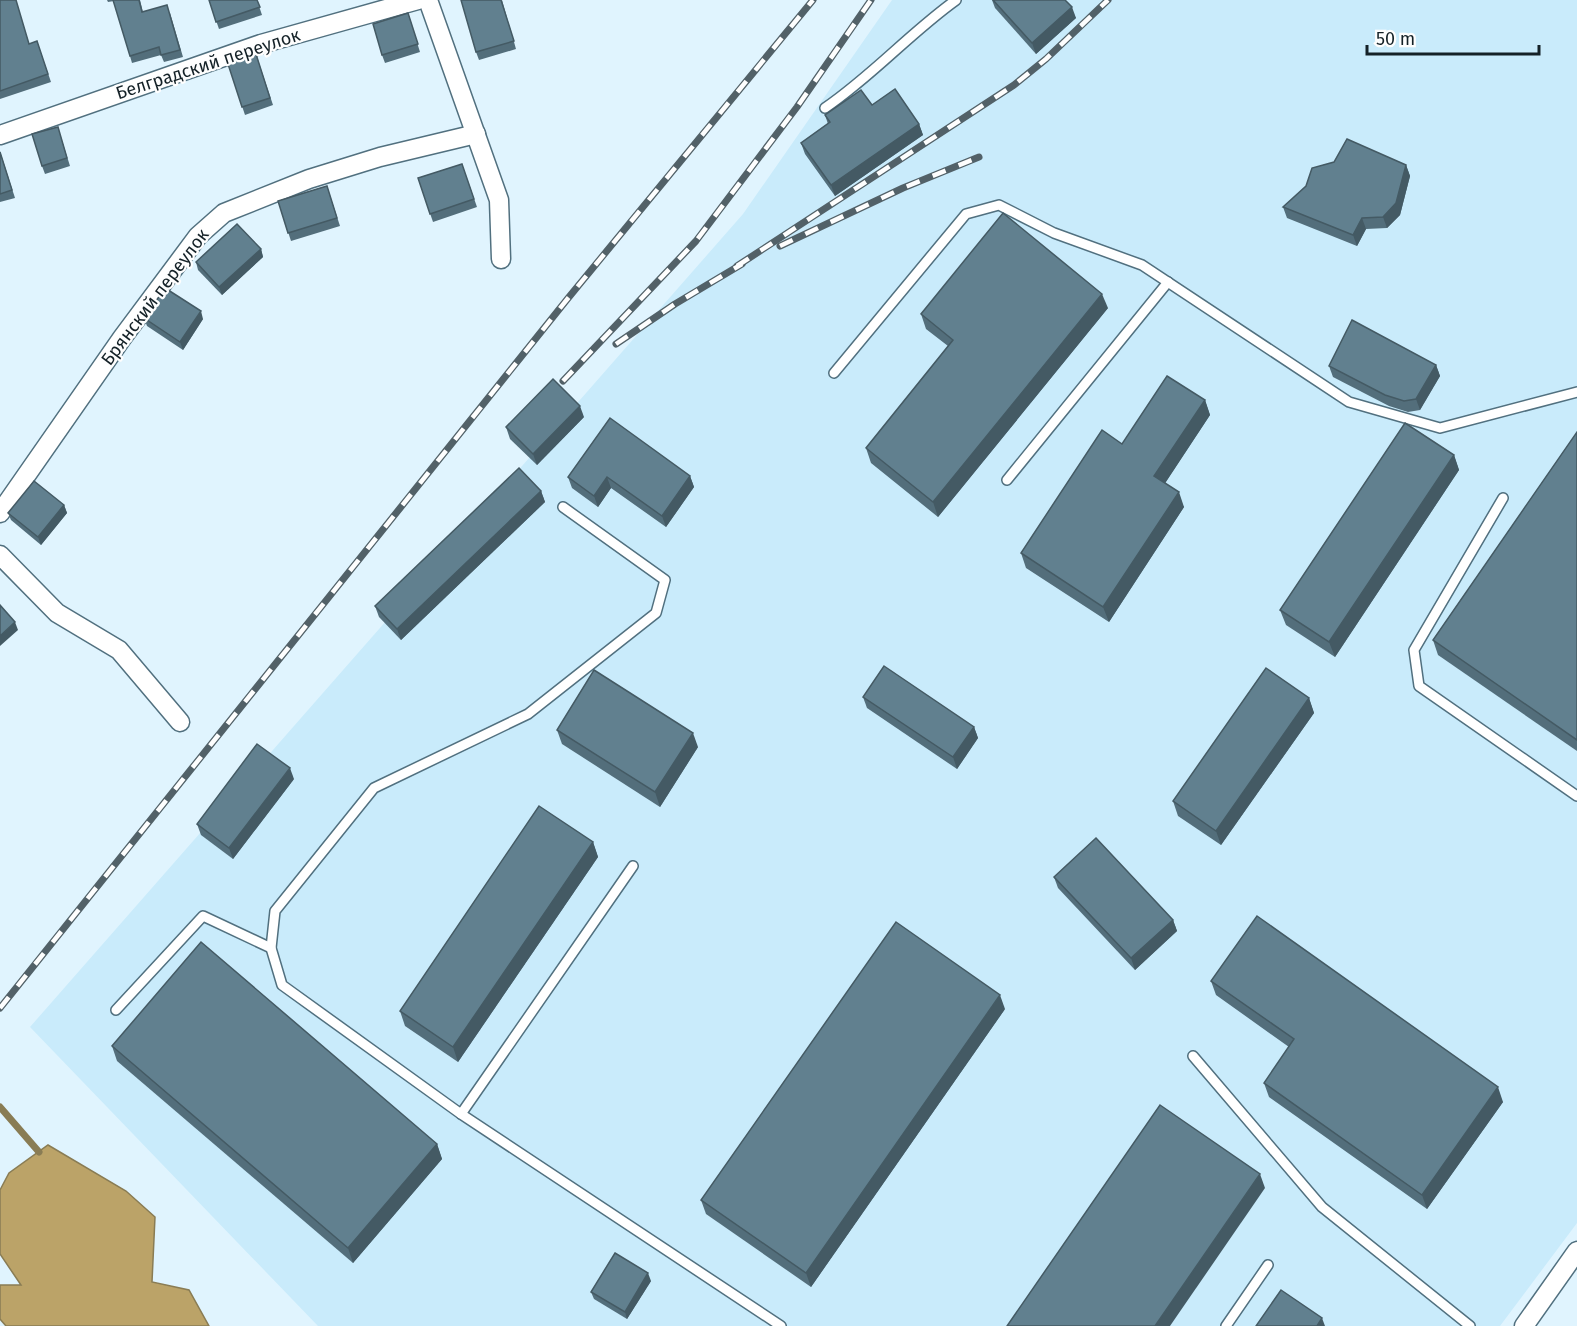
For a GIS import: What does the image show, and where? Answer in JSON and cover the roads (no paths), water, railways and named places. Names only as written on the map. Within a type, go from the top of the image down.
[{"type":"street","name":"Белградский переулок","points":[[0,135],[261,44],[418,0]]},
{"type":"street","points":[[428,0],[499,200],[501,259]]},
{"type":"street","name":"Брянский переулок","points":[[0,513],[122,338],[198,236],[224,213],[309,179],[380,157],[476,134]]},
{"type":"street","points":[[0,555],[57,613],[119,650],[180,722]]},
{"type":"street","points":[[1524,1326],[1577,1251]]},
{"type":"lane","points":[[825,108],[852,89],[899,46],[956,0]]},
{"type":"lane","points":[[834,373],[966,214],[999,205],[1054,233],[1142,265],[1349,402],[1440,428],[1577,392]]},
{"type":"lane","points":[[1007,480],[1168,282]]},
{"type":"lane","points":[[1503,498],[1414,650],[1419,686],[1577,796]]},
{"type":"lane","points":[[563,507],[665,580],[656,614],[528,714],[374,788],[275,911],[271,948],[282,985],[461,1114],[781,1326]]},
{"type":"lane","points":[[461,1114],[633,866]]},
{"type":"lane","points":[[116,1010],[204,916],[271,948]]},
{"type":"lane","points":[[1193,1056],[1322,1207],[1470,1326]]},
{"type":"lane","points":[[1226,1326],[1268,1265]]},
{"type":"waterway","points":[[0,1107],[39,1152]]},
{"type":"railway","points":[[0,1008],[569,297],[813,0]]},
{"type":"railway","points":[[563,381],[696,241],[797,107],[871,0]]},
{"type":"railway","points":[[737,266],[1014,85],[1046,59],[1108,0]]},
{"type":"railway","points":[[780,246],[903,188],[979,157]]},
{"type":"railway","points":[[616,344],[675,304],[742,264]]}]
